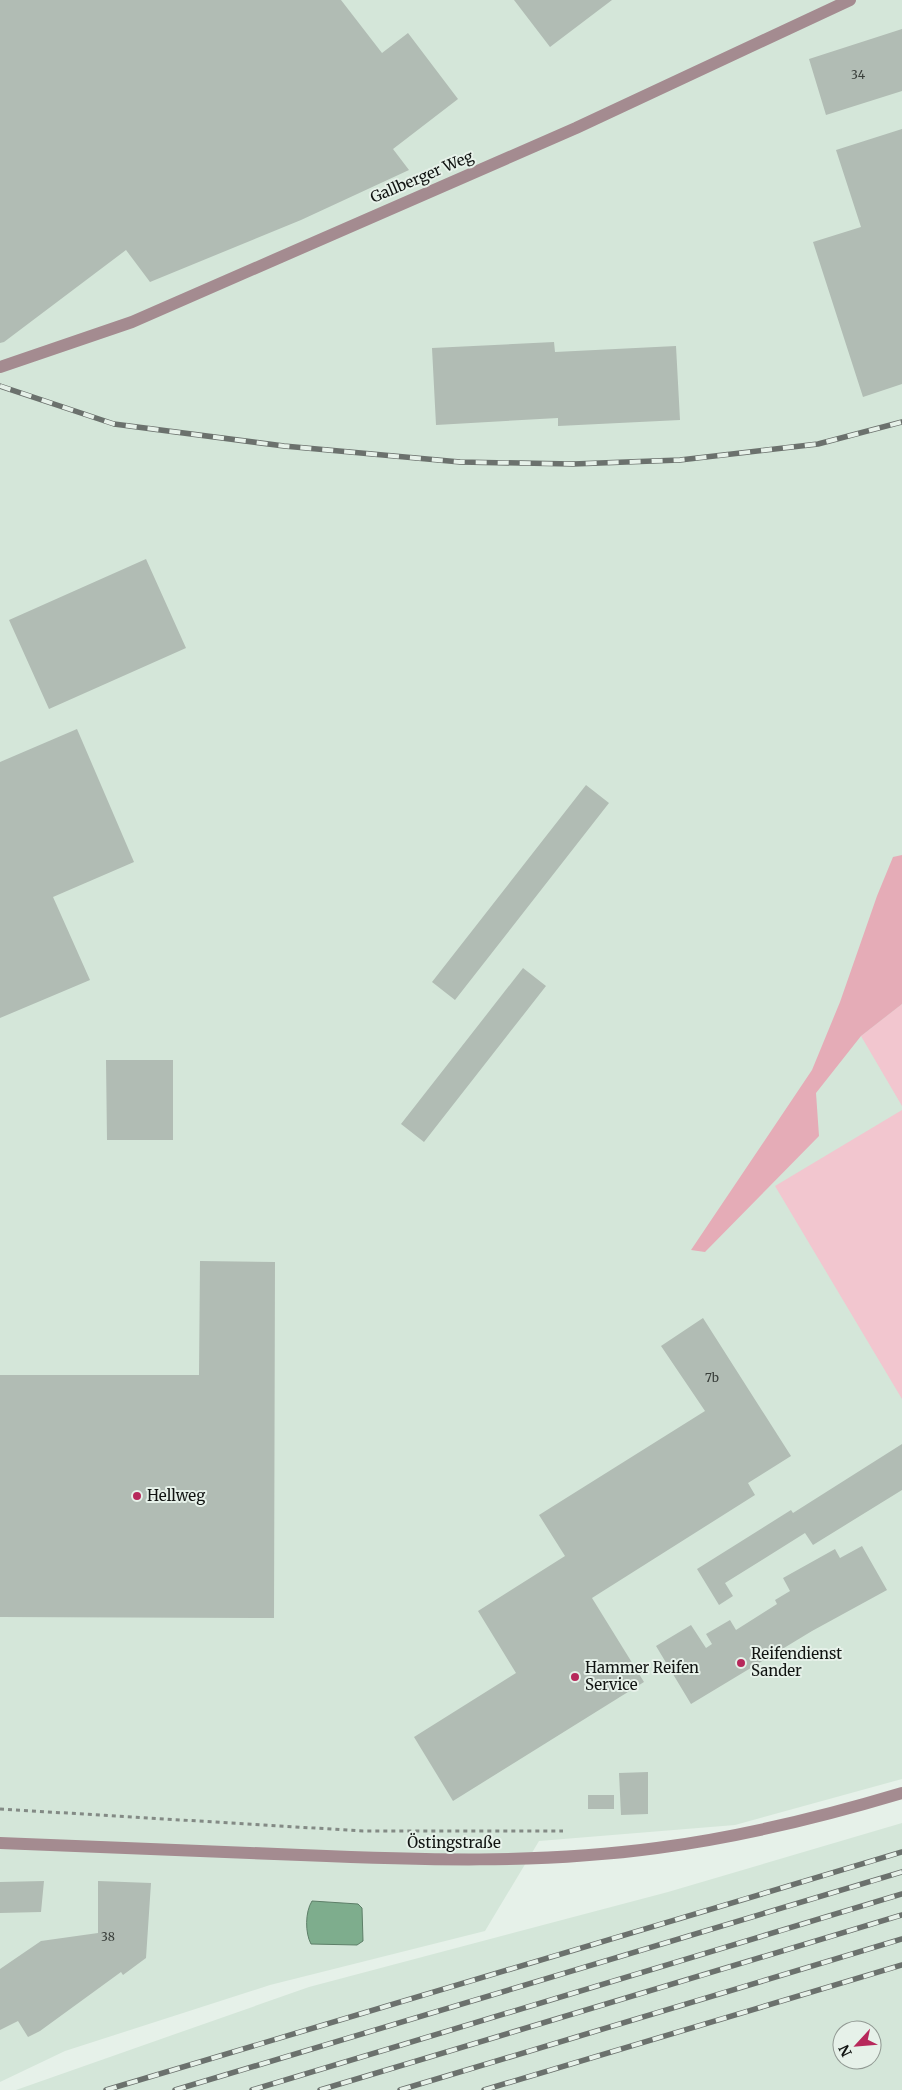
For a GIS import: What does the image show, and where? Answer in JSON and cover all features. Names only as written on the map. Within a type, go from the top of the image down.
[{"type":"street","name":"Gallberger Weg","points":[[0,367],[132,322],[576,128],[850,0]]},
{"type":"street","name":"Östingstraße","points":[[0,1843],[432,1860],[528,1859],[656,1848],[721,1838],[775,1828],[902,1794]]},
{"type":"path","points":[[0,1809],[363,1831],[566,1831]]},
{"type":"shaded area","points":[[0,0],[902,0],[902,1779],[735,1825],[539,1841],[485,1931],[270,1985],[65,2051],[0,2082]]},
{"type":"shaded area","points":[[902,855],[902,1004],[861,1036],[816,1093],[819,1136],[705,1252],[691,1250],[812,1070],[840,1002],[877,896],[893,857]]},
{"type":"shaded area","points":[[902,1004],[902,1106],[861,1036]]},
{"type":"shaded area","points":[[902,1110],[902,1399],[775,1186]]},
{"type":"shaded area","points":[[902,1823],[902,2090],[16,2090],[309,1987],[668,1892]]},
{"type":"shaded area","points":[[312,1901],[358,1904],[362,1908],[363,1941],[357,1945],[311,1944],[307,1922],[308,1911]]},
{"type":"building","points":[[0,0],[341,0],[382,53],[408,33],[458,99],[393,149],[409,170],[301,220],[150,282],[126,250],[4,342],[0,343]]},
{"type":"building","points":[[514,0],[612,0],[550,47]]},
{"type":"building","points":[[902,29],[902,91],[826,115],[809,59]]},
{"type":"building","points":[[902,129],[902,384],[863,397],[813,242],[861,227],[836,150]]},
{"type":"building","points":[[554,342],[555,352],[676,346],[680,420],[558,426],[558,418],[436,425],[432,348]]},
{"type":"building","points":[[146,559],[186,648],[49,709],[9,620]]},
{"type":"building","points":[[77,729],[134,862],[53,897],[90,980],[0,1018],[0,762]]},
{"type":"building","points":[[586,785],[609,803],[455,1000],[432,982]]},
{"type":"building","points":[[523,968],[546,986],[424,1142],[401,1124]]},
{"type":"building","points":[[106,1060],[173,1060],[173,1140],[107,1140]]},
{"type":"building","name":"Hellweg","points":[[200,1261],[275,1262],[274,1618],[0,1617],[0,1375],[199,1375]]},
{"type":"building","points":[[703,1318],[791,1456],[748,1483],[755,1495],[592,1598],[644,1682],[453,1801],[414,1737],[516,1673],[478,1611],[565,1556],[539,1515],[705,1411],[661,1346]]},
{"type":"building","points":[[902,1444],[902,1490],[813,1545],[805,1533],[725,1583],[733,1596],[719,1605],[697,1569],[791,1510],[793,1513]]},
{"type":"building","points":[[862,1546],[887,1590],[812,1631],[691,1704],[656,1646],[691,1625],[706,1648],[712,1644],[706,1634],[730,1620],[736,1630],[777,1604],[775,1600],[790,1591],[783,1578],[835,1549],[840,1558]]},
{"type":"building","points":[[648,1772],[648,1814],[621,1815],[619,1773]]},
{"type":"building","points":[[588,1795],[614,1795],[614,1809],[588,1809]]},
{"type":"building","points":[[44,1881],[41,1912],[0,1913],[0,1882]]},
{"type":"building","points":[[98,1881],[151,1883],[146,1958],[123,1975],[121,1972],[40,2031],[28,2037],[18,2021],[0,2030],[0,1969],[41,1941],[98,1933]]},
{"type":"railway","points":[[0,386],[114,424],[284,446],[460,462],[573,464],[680,460],[818,444],[902,422]]},
{"type":"railway","points":[[106,2090],[902,1852]]},
{"type":"railway","points":[[175,2090],[902,1872]]},
{"type":"railway","points":[[252,2090],[902,1894]]},
{"type":"railway","points":[[320,2090],[902,1915]]},
{"type":"railway","points":[[400,2090],[902,1939]]},
{"type":"railway","points":[[484,2090],[902,1965]]},
{"type":"place","name":"Hellweg","points":[[137,1496]]},
{"type":"place","name":"Reifendienst Sander","points":[[741,1663]]},
{"type":"place","name":"Hammer Reifen Service","points":[[575,1677]]}]
